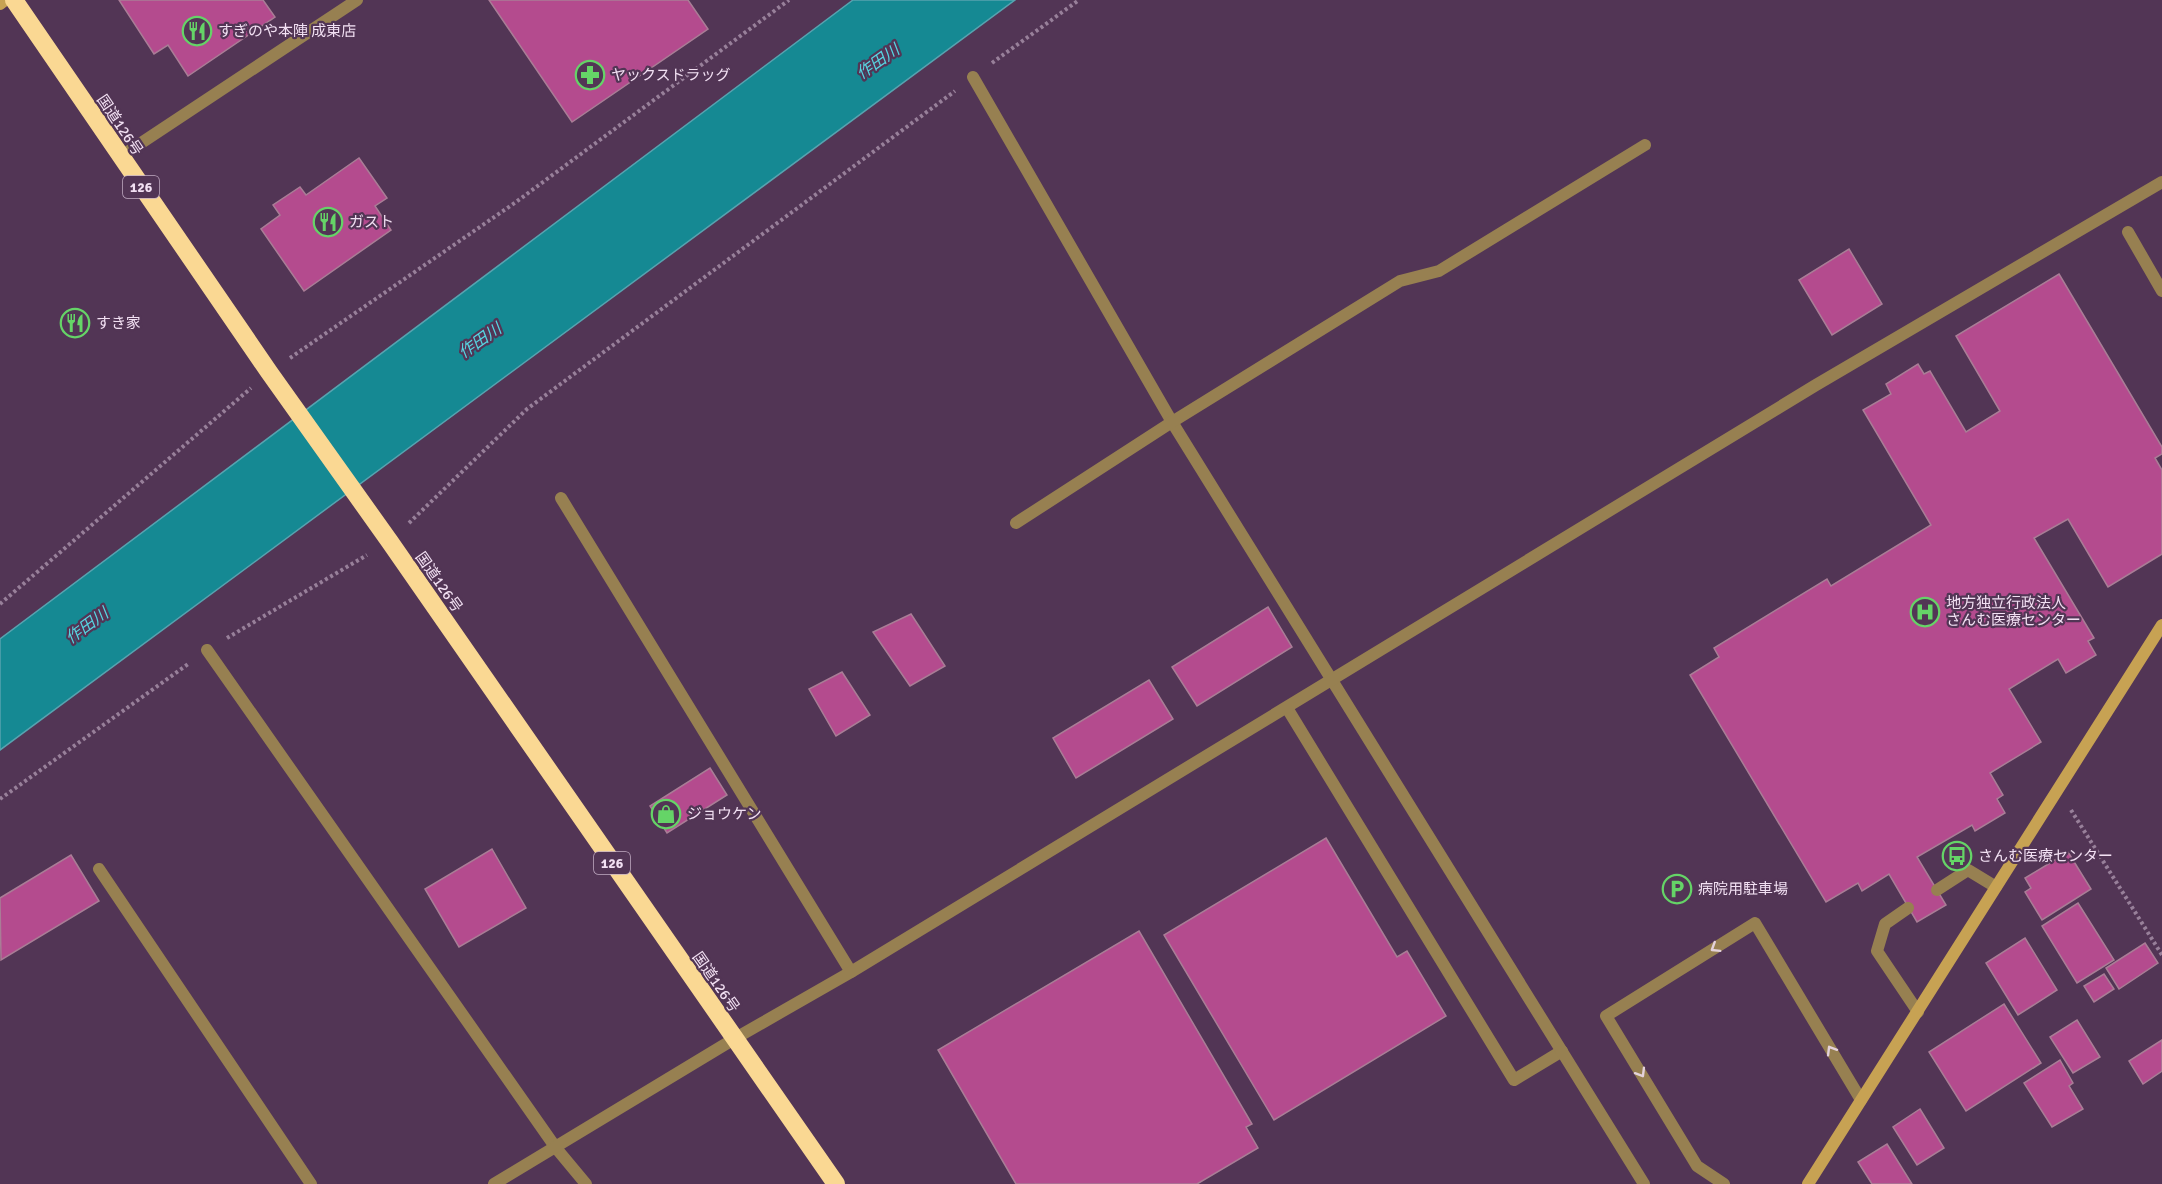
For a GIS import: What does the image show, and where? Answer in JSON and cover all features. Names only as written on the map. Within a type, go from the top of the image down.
[{"type":"highway","name":"国道126号","points":[[14,0],[269,372],[390,542],[836,1184]]},
{"type":"street","points":[[0,4],[4,0]]},
{"type":"street","points":[[120,157],[357,0]]},
{"type":"street","points":[[974,77],[1172,422],[1644,1184]]},
{"type":"street","points":[[1016,524],[1172,422],[1400,281],[1440,271],[1645,145]]},
{"type":"street","points":[[494,1184],[1287,708],[1816,385],[2162,182]]},
{"type":"street","points":[[2128,232],[2162,291]]},
{"type":"street","points":[[561,498],[850,972]]},
{"type":"street","points":[[1808,1184],[2162,625]]},
{"type":"street","points":[[207,650],[556,1148],[586,1184]]},
{"type":"street","points":[[1287,708],[1514,1080],[1562,1051]]},
{"type":"street","points":[[99,869],[311,1184]]},
{"type":"street","points":[[1937,890],[1968,870],[1996,887]]},
{"type":"street","points":[[1908,908],[1885,924],[1877,951],[1918,1012]]},
{"type":"street","points":[[1724,1184],[1697,1166],[1606,1016],[1755,923],[1861,1100]]},
{"type":"path","points":[[0,604],[269,372],[516,202],[789,0]]},
{"type":"path","points":[[390,542],[527,409],[1079,0]]},
{"type":"path","points":[[2058,789],[2162,955]]},
{"type":"water","name":"作田川","points":[[853,0],[1015,0],[0,750],[0,639]]},
{"type":"building","name":"すぎのや本陣 成東店","points":[[119,0],[263,0],[275,17],[188,76],[168,45],[154,54]]},
{"type":"building","name":"ヤックスドラッグ","points":[[489,0],[688,0],[708,29],[572,122]]},
{"type":"building","name":"ガスト","points":[[359,158],[387,198],[375,206],[391,230],[304,291],[261,229],[280,215],[273,205],[300,187],[306,195]]},
{"type":"building","points":[[1849,249],[1882,304],[1832,335],[1799,280]]},
{"type":"building","name":"地方独立行政法人 さんむ医療センター","points":[[2059,274],[2162,447],[2162,454],[2155,458],[2162,470],[2162,554],[2108,587],[2068,519],[2034,538],[2094,638],[2088,641],[2096,655],[2066,673],[2058,659],[2009,689],[2041,742],[1990,773],[2003,795],[1997,799],[2005,813],[1975,831],[1972,825],[1917,857],[1946,905],[1917,922],[1889,874],[1862,891],[1858,883],[1826,902],[1690,675],[1719,657],[1714,648],[1827,579],[1831,586],[1931,525],[1863,410],[1891,394],[1886,384],[1918,364],[1924,374],[1930,371],[1966,432],[2000,411],[1956,336]]},
{"type":"building","points":[[1268,607],[1292,647],[1197,706],[1172,667]]},
{"type":"building","points":[[911,614],[945,666],[910,686],[873,632]]},
{"type":"building","points":[[842,672],[870,715],[836,736],[809,689]]},
{"type":"building","points":[[1149,680],[1173,719],[1076,778],[1053,738]]},
{"type":"building","points":[[710,768],[727,795],[667,833],[650,806]]},
{"type":"building","points":[[1326,838],[1397,957],[1407,951],[1446,1016],[1274,1120],[1164,935]]},
{"type":"building","points":[[492,849],[526,908],[459,947],[425,889]]},
{"type":"building","points":[[2068,852],[2091,889],[2042,920],[2025,892],[2031,888],[2025,878]]},
{"type":"building","points":[[71,855],[99,901],[1,960],[0,898]]},
{"type":"building","points":[[2078,903],[2114,960],[2077,983],[2042,926]]},
{"type":"building","points":[[1139,931],[1252,1124],[1246,1127],[1258,1148],[1197,1184],[1016,1184],[938,1050]]},
{"type":"building","points":[[2025,938],[2057,990],[2018,1015],[1986,963]]},
{"type":"building","points":[[2145,943],[2158,963],[2119,989],[2106,968]]},
{"type":"building","points":[[2104,974],[2114,989],[2094,1002],[2084,986]]},
{"type":"building","points":[[2004,1004],[2041,1063],[1966,1111],[1929,1052]]},
{"type":"building","points":[[2077,1020],[2100,1057],[2073,1073],[2050,1037]]},
{"type":"building","points":[[2162,1040],[2162,1071],[2143,1084],[2129,1061]]},
{"type":"building","points":[[2060,1060],[2073,1083],[2069,1086],[2083,1109],[2052,1127],[2024,1083]]},
{"type":"building","points":[[1920,1109],[1944,1148],[1917,1165],[1893,1127]]},
{"type":"building","points":[[1887,1144],[1912,1184],[1872,1184],[1858,1162]]},
{"type":"place","name":"すぎのや本陣 成東店","points":[[197,31]]},
{"type":"place","name":"ヤックスドラッグ","points":[[590,75]]},
{"type":"place","name":"ガスト","points":[[328,222]]},
{"type":"place","name":"すき家","points":[[75,323]]},
{"type":"place","name":"地方独立行政法人 さんむ医療センター","points":[[1925,612]]},
{"type":"place","name":"ジョウケン","points":[[666,814]]},
{"type":"place","name":"さんむ医療センター","points":[[1957,856]]},
{"type":"place","name":"病院用駐車場","points":[[1677,889]]}]
